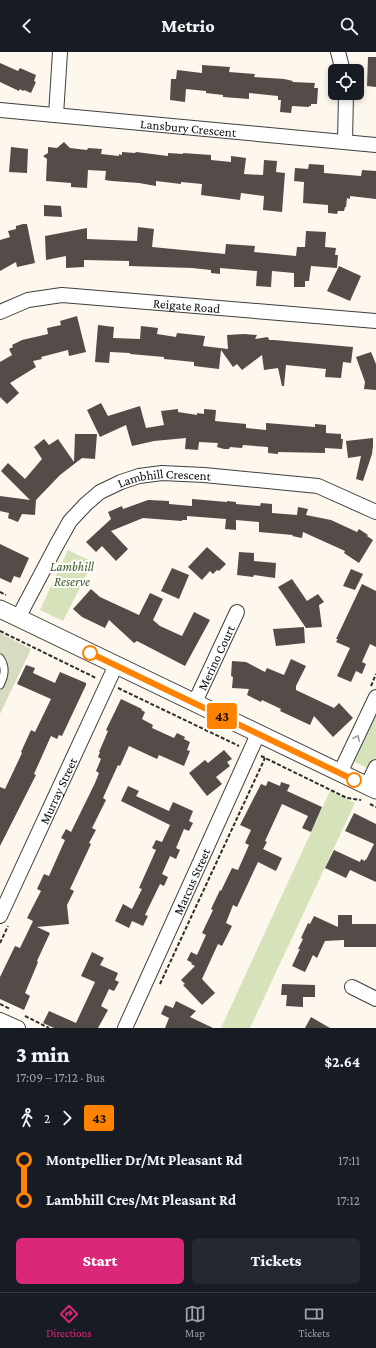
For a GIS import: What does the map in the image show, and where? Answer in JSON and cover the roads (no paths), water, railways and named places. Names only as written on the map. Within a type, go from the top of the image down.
[{"type":"street","points":[[56,115],[60,52]]},
{"type":"street","points":[[338,52],[341,64]]},
{"type":"street","points":[[345,142],[346,100]]},
{"type":"street","name":"Lansbury Crescent","points":[[0,110],[376,145]]},
{"type":"street","name":"Reigate Road","points":[[0,312],[28,300],[62,294],[376,321]]},
{"type":"street","name":"Lambhill Crescent","points":[[18,618],[70,521],[100,492],[121,482],[139,476],[162,473],[190,474],[318,486],[376,512]]},
{"type":"street","points":[[0,609],[371,788],[376,767]]},
{"type":"street","name":"Merino Court","points":[[194,702],[238,612]]},
{"type":"street","name":"Murray Street","points":[[0,916],[116,665]]},
{"type":"street","points":[[340,773],[376,697]]},
{"type":"street","name":"Marcus Street","points":[[125,1028],[258,734]]},
{"type":"street","points":[[352,987],[376,999]]},
{"type":"street","points":[[0,1020],[18,1028]]},
{"type":"lane","points":[[0,658],[4,664],[3,678],[0,685]]},
{"type":"park label","name":"Lambhill Reserve","points":[[72,574]]}]
